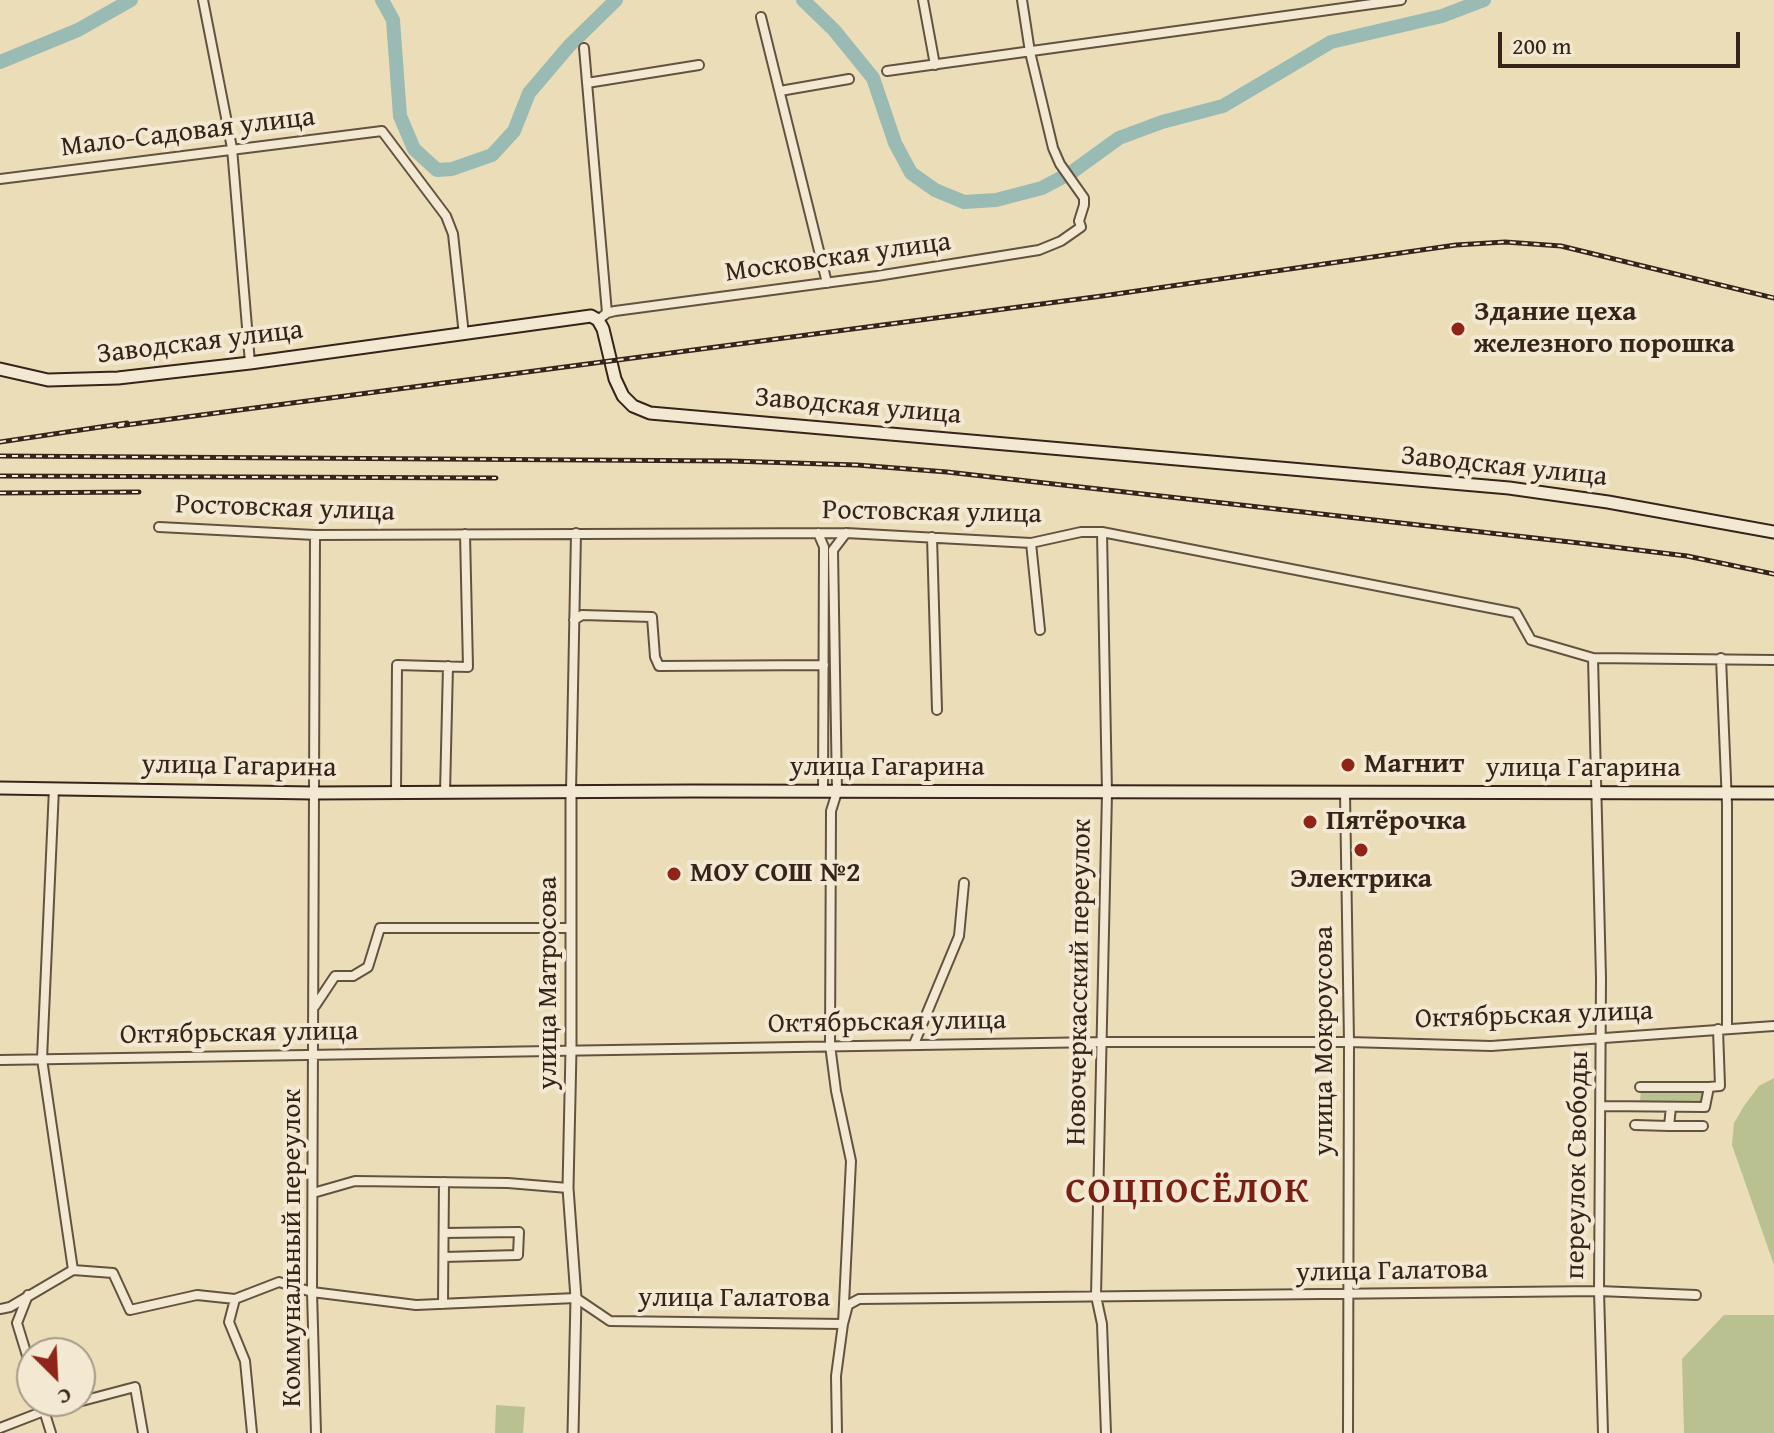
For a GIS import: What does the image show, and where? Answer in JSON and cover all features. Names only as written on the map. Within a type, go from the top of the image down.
[{"type":"main road","name":"Заводская улица","points":[[3,368],[48,380],[77,381],[250,363],[584,316],[602,317],[618,387],[633,406],[650,413],[1509,488],[1608,502],[1774,532]]},
{"type":"main road","name":"улица Гагарина","points":[[0,788],[313,793],[1774,793]]},
{"type":"street","points":[[203,0],[232,148],[250,363]]},
{"type":"street","points":[[923,0],[935,65]]},
{"type":"street","points":[[1022,0],[1030,52]]},
{"type":"street","points":[[887,71],[1401,0]]},
{"type":"street","points":[[761,17],[827,283]]},
{"type":"street","points":[[584,48],[602,317]]},
{"type":"street","name":"Московская улица","points":[[602,317],[1039,250],[1061,241],[1081,227],[1079,221],[1084,198],[1053,148],[1030,52]]},
{"type":"street","points":[[587,83],[699,65]]},
{"type":"street","points":[[780,91],[849,79]]},
{"type":"street","name":"Мало-Садовая улица","points":[[0,179],[382,131],[446,216],[453,234],[464,335]]},
{"type":"street","name":"Ростовская улица","points":[[159,527],[315,535],[846,533],[1031,543],[1081,532],[1102,532],[1516,613],[1531,640],[1593,658],[1774,660]]},
{"type":"street","name":"Новочеркасский переулок","points":[[1102,532],[1107,793],[1096,1296],[1102,1324],[1106,1433]]},
{"type":"street","name":"улица Матросова","points":[[573,1433],[576,1298],[568,1188],[576,533]]},
{"type":"street","points":[[818,533],[824,547],[823,792]]},
{"type":"street","points":[[837,1433],[836,1376],[843,1324],[851,1161],[830,1045],[831,811],[837,792],[833,550],[846,533]]},
{"type":"street","points":[[396,793],[397,665],[468,667],[465,534]]},
{"type":"street","name":"Коммунальный переулок","points":[[315,535],[312,1292],[316,1433]]},
{"type":"street","points":[[932,537],[937,710]]},
{"type":"street","points":[[1031,543],[1040,630]]},
{"type":"street","points":[[574,620],[582,615],[652,617],[655,657],[659,666],[824,665]]},
{"type":"street","name":"переулок Свободы","points":[[1593,658],[1602,1037],[1599,1291],[1603,1433]]},
{"type":"street","points":[[1640,1087],[1720,1086],[1726,793],[1721,658]]},
{"type":"street","points":[[445,793],[448,666]]},
{"type":"street","points":[[54,788],[42,1059],[73,1270]]},
{"type":"street","name":"улица Мокроусова","points":[[1345,793],[1349,1042],[1348,1433]]},
{"type":"street","points":[[914,1044],[959,936],[964,883]]},
{"type":"street","points":[[313,1008],[335,976],[353,976],[368,967],[380,928],[571,928]]},
{"type":"street","name":"Октябрьская улица","points":[[0,1060],[1102,1042],[1349,1042],[1491,1046],[1774,1026]]},
{"type":"street","points":[[1601,1106],[1705,1107],[1709,1087]]},
{"type":"street","points":[[1669,1126],[1671,1107]]},
{"type":"street","points":[[1635,1125],[1703,1126]]},
{"type":"street","points":[[313,1193],[355,1181],[568,1188]]},
{"type":"street","points":[[443,1304],[444,1182]]},
{"type":"street","points":[[444,1233],[519,1232],[518,1255],[444,1257]]},
{"type":"street","points":[[0,1309],[10,1307],[73,1270],[113,1273],[130,1310],[197,1295],[235,1299],[279,1282],[312,1292],[416,1305],[576,1298]]},
{"type":"street","name":"улица Галатова","points":[[576,1298],[610,1321],[843,1324],[848,1305],[859,1299],[1599,1291],[1696,1295]]},
{"type":"street","points":[[21,1337],[17,1323],[28,1294]]},
{"type":"street","name":"Коммунальный переулок","points":[[235,1299],[229,1322],[245,1361],[252,1433]]},
{"type":"street","points":[[96,1397],[135,1387],[143,1433]]},
{"type":"street","points":[[0,1428],[28,1417]]},
{"type":"green space","points":[[1774,1078],[1774,1265],[1732,1145],[1734,1123],[1744,1106],[1759,1086]]},
{"type":"green space","points":[[1641,1089],[1706,1091],[1704,1105],[1640,1102]]},
{"type":"green space","points":[[1724,1315],[1774,1315],[1774,1433],[1684,1433],[1682,1359]]},
{"type":"green space","points":[[496,1405],[525,1407],[523,1433],[495,1433]]},
{"type":"waterway","points":[[0,62],[78,30],[131,0]]},
{"type":"waterway","points":[[382,0],[393,20],[400,116],[414,149],[437,170],[452,169],[492,155],[514,131],[529,93],[569,46],[616,0]]},
{"type":"waterway","points":[[803,0],[834,30],[873,78],[895,143],[911,173],[935,190],[964,202],[996,200],[1042,188],[1072,172],[1119,138],[1162,122],[1223,106],[1331,42],[1442,16],[1484,0]]},
{"type":"railway","points":[[118,426],[1102,296],[1456,245],[1505,242],[1561,246],[1774,298]]},
{"type":"railway","points":[[0,442],[127,423]]},
{"type":"railway","points":[[0,456],[731,461],[857,465],[947,472],[1588,544],[1687,556],[1774,574]]},
{"type":"railway","points":[[0,476],[496,478]]},
{"type":"railway","points":[[0,493],[139,492]]},
{"type":"place","name":"Здание цеха железного порошка","points":[[1458,329]]},
{"type":"place","name":"Магнит","points":[[1348,765]]},
{"type":"place","name":"Пятёрочка","points":[[1310,822]]},
{"type":"place","name":"Электрика","points":[[1361,850]]},
{"type":"place","name":"МОУ СОШ №2","points":[[674,874]]},
{"type":"district","name":"СОЦПОСЁЛОК","points":[[1188,1193]]}]
